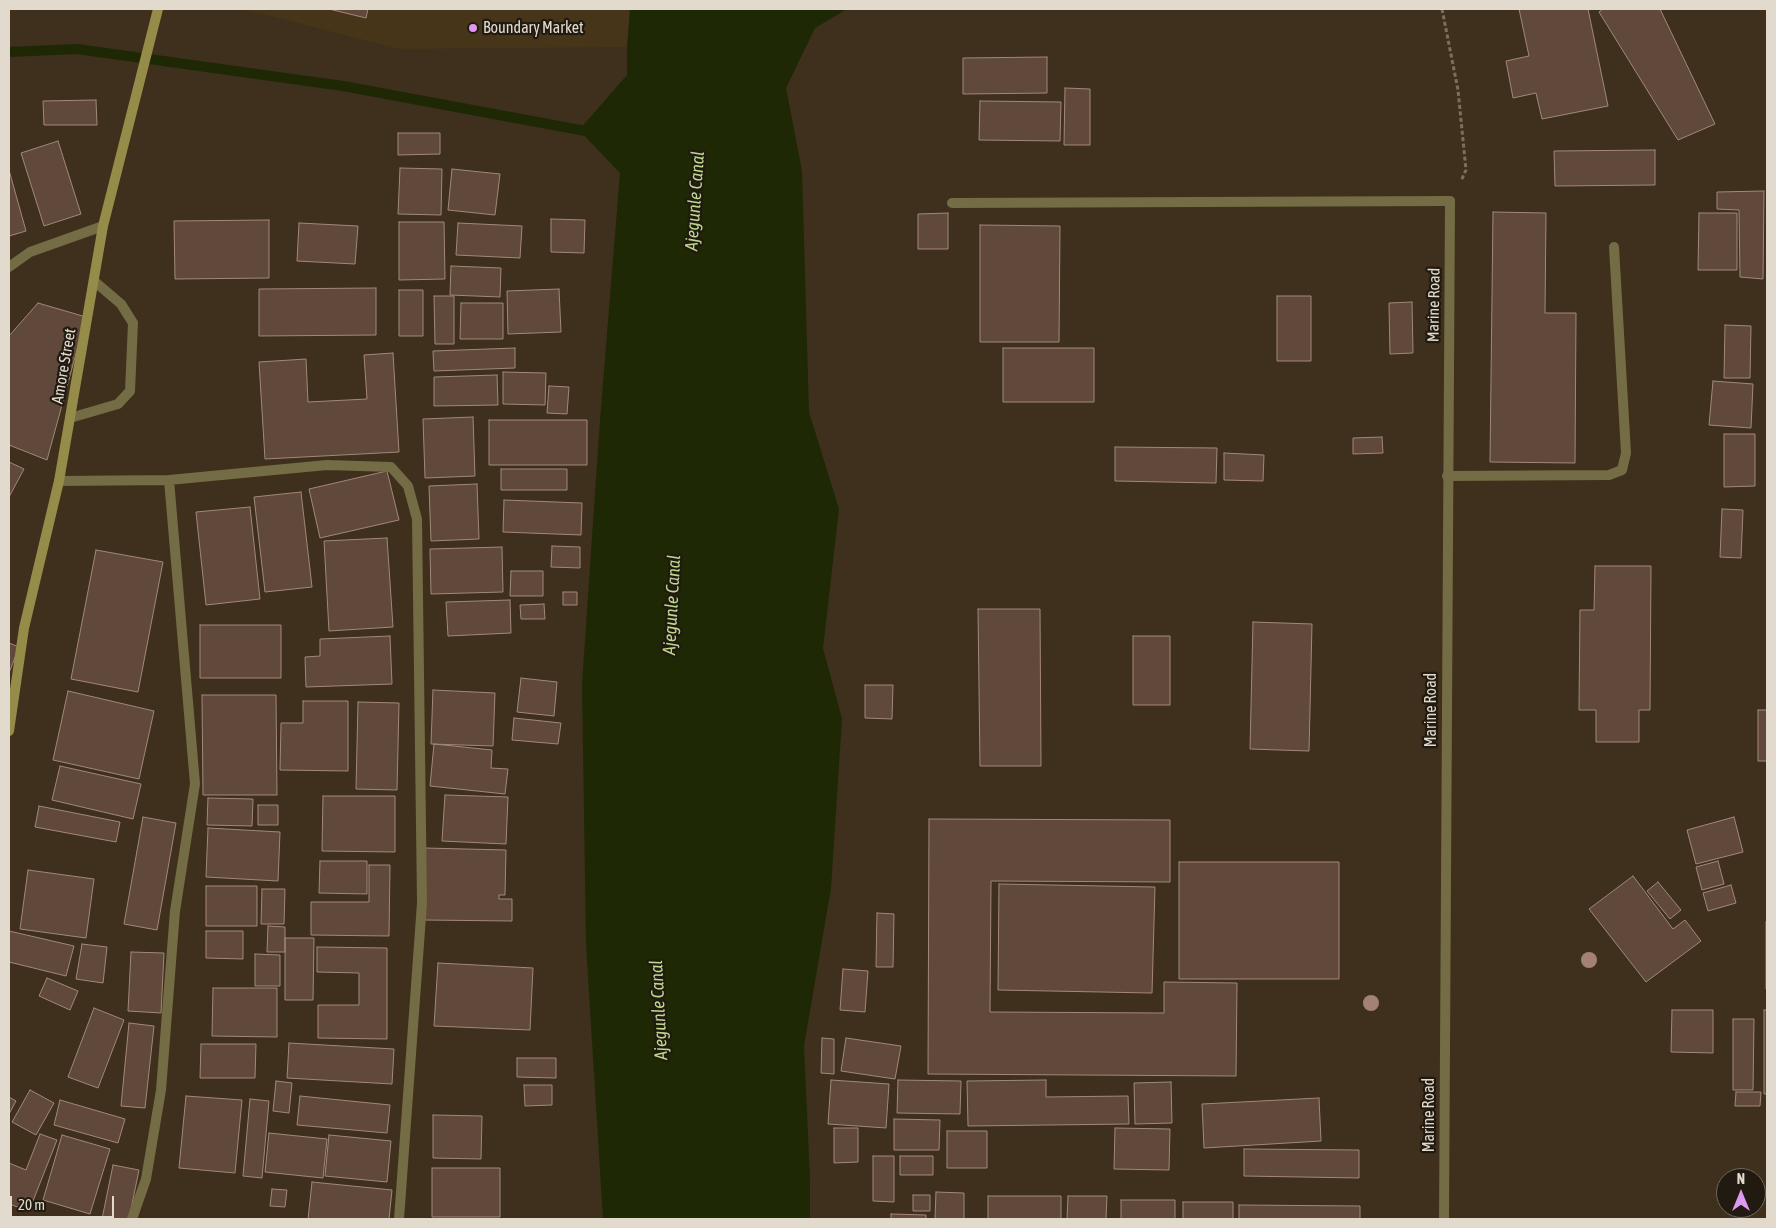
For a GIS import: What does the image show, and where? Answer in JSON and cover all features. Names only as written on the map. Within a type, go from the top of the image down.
[{"type":"main road","name":"Amore Street","points":[[9,731],[24,628],[59,481],[104,226],[158,9]]},
{"type":"street","points":[[952,203],[1450,201]]},
{"type":"street","name":"Marine Road","points":[[1444,1219],[1450,201]]},
{"type":"street","points":[[9,267],[30,252],[104,226]]},
{"type":"street","points":[[1447,476],[1609,475],[1622,470],[1626,453],[1614,247]]},
{"type":"street","points":[[70,418],[118,404],[130,392],[133,323],[121,304],[94,281]]},
{"type":"street","points":[[59,481],[169,480],[326,465],[391,467],[408,486],[417,519],[422,904],[399,1219]]},
{"type":"street","points":[[132,1219],[146,1179],[161,1090],[174,911],[195,784],[169,480]]},
{"type":"path","points":[[1442,9],[1458,90],[1466,170],[1450,201]]},
{"type":"shaded area","name":"Boundary Market","points":[[244,9],[630,9],[627,47],[399,49]]},
{"type":"water","name":"Ajegunle Canal","points":[[630,9],[847,9],[815,28],[786,88],[802,171],[809,412],[839,509],[823,648],[842,719],[831,888],[804,1046],[810,1219],[603,1219],[586,944],[582,684],[600,420],[620,173],[579,130],[627,75]]},
{"type":"building","points":[[329,9],[368,9],[366,18]]},
{"type":"building","points":[[1519,9],[1588,9],[1608,106],[1542,119],[1536,93],[1513,98],[1506,61],[1529,56]]},
{"type":"building","points":[[1603,9],[1660,9],[1715,124],[1678,140],[1599,12]]},
{"type":"building","points":[[1047,57],[1047,93],[963,94],[963,58]]},
{"type":"building","points":[[1065,88],[1090,89],[1090,145],[1064,145]]},
{"type":"building","points":[[96,100],[97,125],[44,125],[43,101]]},
{"type":"building","points":[[980,101],[1061,102],[1060,141],[979,140]]},
{"type":"building","points":[[398,133],[440,133],[440,154],[398,155]]},
{"type":"building","points":[[58,141],[81,214],[44,226],[21,153]]},
{"type":"building","points":[[1655,150],[1655,185],[1555,186],[1554,151]]},
{"type":"building","points":[[400,168],[442,169],[441,215],[398,214]]},
{"type":"building","points":[[452,169],[500,174],[495,215],[448,210]]},
{"type":"building","points":[[9,170],[26,231],[9,236]]},
{"type":"building","points":[[1764,191],[1763,279],[1740,277],[1739,210],[1717,209],[1717,192]]},
{"type":"building","points":[[1493,212],[1546,213],[1545,313],[1576,313],[1575,463],[1490,462]]},
{"type":"building","points":[[948,213],[948,249],[918,249],[918,214]]},
{"type":"building","points":[[1699,213],[1737,213],[1737,270],[1698,270]]},
{"type":"building","points":[[551,219],[585,220],[584,253],[551,252]]},
{"type":"building","points":[[269,220],[269,278],[175,279],[174,221]]},
{"type":"building","points":[[399,222],[444,222],[445,279],[399,280]]},
{"type":"building","points":[[299,223],[358,226],[355,264],[297,261]]},
{"type":"building","points":[[458,223],[522,226],[520,258],[456,255]]},
{"type":"building","points":[[980,225],[1060,226],[1059,342],[980,342]]},
{"type":"building","points":[[451,266],[501,268],[500,297],[450,295]]},
{"type":"building","points":[[376,288],[376,335],[259,336],[259,289]]},
{"type":"building","points":[[559,289],[561,332],[508,334],[507,291]]},
{"type":"building","points":[[399,290],[423,290],[423,336],[399,336]]},
{"type":"building","points":[[434,296],[454,296],[454,344],[435,344]]},
{"type":"building","points":[[1277,296],[1311,296],[1311,361],[1277,361]]},
{"type":"building","points":[[1412,302],[1413,353],[1390,354],[1389,303]]},
{"type":"building","points":[[38,303],[86,317],[47,460],[9,445],[9,336]]},
{"type":"building","points":[[461,303],[503,303],[503,339],[460,339]]},
{"type":"building","points":[[1725,325],[1751,326],[1750,378],[1724,378]]},
{"type":"building","points":[[515,348],[515,368],[434,371],[433,351]]},
{"type":"building","points":[[1003,348],[1094,348],[1094,402],[1003,402]]},
{"type":"building","points":[[393,353],[399,452],[265,459],[259,362],[306,359],[308,402],[367,399],[364,355]]},
{"type":"building","points":[[503,372],[546,373],[545,405],[503,404]]},
{"type":"building","points":[[497,375],[498,405],[434,406],[434,377]]},
{"type":"building","points":[[1713,381],[1753,384],[1751,428],[1709,425]]},
{"type":"building","points":[[549,386],[569,387],[567,414],[547,413]]},
{"type":"building","points":[[473,417],[475,476],[425,478],[423,419]]},
{"type":"building","points":[[489,420],[587,420],[587,465],[489,465]]},
{"type":"building","points":[[1724,434],[1755,434],[1755,486],[1724,487]]},
{"type":"building","points":[[1382,437],[1383,453],[1353,454],[1353,438]]},
{"type":"building","points":[[1115,447],[1217,448],[1216,483],[1115,481]]},
{"type":"building","points":[[1224,453],[1264,455],[1263,481],[1224,480]]},
{"type":"building","points":[[9,462],[24,469],[9,497]]},
{"type":"building","points":[[501,469],[567,469],[567,490],[501,490]]},
{"type":"building","points":[[387,471],[399,520],[320,538],[309,489]]},
{"type":"building","points":[[477,484],[479,539],[431,541],[429,486]]},
{"type":"building","points":[[301,492],[312,587],[265,592],[254,497]]},
{"type":"building","points":[[504,500],[582,503],[581,535],[503,532]]},
{"type":"building","points":[[250,507],[260,599],[206,605],[196,512]]},
{"type":"building","points":[[1722,509],[1743,510],[1741,558],[1720,557]]},
{"type":"building","points":[[387,538],[393,627],[329,631],[324,541]]},
{"type":"building","points":[[552,546],[580,547],[580,568],[551,567]]},
{"type":"building","points":[[502,547],[503,592],[431,594],[430,549]]},
{"type":"building","points":[[96,550],[163,562],[138,692],[71,679]]},
{"type":"building","points":[[1595,566],[1651,566],[1650,710],[1639,710],[1639,742],[1596,742],[1596,710],[1579,710],[1580,610],[1594,610]]},
{"type":"building","points":[[511,571],[543,571],[543,596],[510,596]]},
{"type":"building","points":[[563,592],[577,592],[577,605],[563,605]]},
{"type":"building","points":[[510,600],[511,633],[448,636],[446,602]]},
{"type":"building","points":[[544,604],[545,619],[521,619],[520,605]]},
{"type":"building","points":[[978,609],[1040,609],[1041,766],[980,766]]},
{"type":"building","points":[[1253,622],[1312,624],[1309,751],[1250,749]]},
{"type":"building","points":[[200,625],[281,625],[281,678],[200,678]]},
{"type":"building","points":[[390,636],[392,684],[306,687],[305,657],[320,656],[320,639]]},
{"type":"building","points":[[1133,636],[1170,636],[1170,705],[1133,705]]},
{"type":"building","points":[[9,643],[19,647],[9,673]]},
{"type":"building","points":[[521,678],[557,682],[554,716],[517,712]]},
{"type":"building","points":[[865,685],[893,685],[892,719],[865,718]]},
{"type":"building","points":[[433,690],[495,693],[493,746],[431,744]]},
{"type":"building","points":[[68,691],[154,711],[139,779],[53,760]]},
{"type":"building","points":[[202,695],[276,695],[277,795],[203,795]]},
{"type":"building","points":[[303,701],[348,701],[348,771],[280,770],[281,723],[303,723]]},
{"type":"building","points":[[358,702],[399,703],[397,790],[356,789]]},
{"type":"building","points":[[1758,710],[1767,710],[1767,761],[1758,761]]},
{"type":"building","points":[[514,718],[561,723],[558,744],[512,740]]},
{"type":"building","points":[[434,744],[492,750],[491,768],[508,769],[505,794],[430,786]]},
{"type":"building","points":[[60,766],[141,784],[133,819],[52,800]]},
{"type":"building","points":[[445,795],[508,797],[506,844],[442,841]]},
{"type":"building","points":[[323,796],[395,796],[395,852],[322,851]]},
{"type":"building","points":[[208,798],[253,799],[252,826],[207,825]]},
{"type":"building","points":[[258,805],[278,805],[278,825],[258,825]]},
{"type":"building","points":[[39,806],[120,822],[116,842],[35,827]]},
{"type":"building","points":[[143,817],[176,823],[157,930],[124,924]]},
{"type":"building","points":[[1734,817],[1743,852],[1696,864],[1687,830]]},
{"type":"building","points":[[929,819],[1170,820],[1170,882],[991,881],[990,1012],[1164,1013],[1164,982],[1237,983],[1236,1076],[928,1074]]},
{"type":"building","points":[[208,828],[280,832],[278,881],[206,877]]},
{"type":"building","points":[[425,848],[506,850],[505,895],[499,895],[499,899],[512,899],[512,921],[424,920]]},
{"type":"building","points":[[320,861],[367,861],[367,894],[319,893]]},
{"type":"building","points":[[1718,861],[1724,884],[1702,890],[1696,867]]},
{"type":"building","points":[[1179,862],[1339,862],[1339,979],[1179,979]]},
{"type":"building","points":[[369,865],[390,865],[389,936],[311,935],[311,902],[369,902]]},
{"type":"building","points":[[28,870],[94,879],[86,938],[20,929]]},
{"type":"building","points":[[1633,876],[1673,929],[1685,920],[1701,941],[1646,982],[1589,909]]},
{"type":"building","points":[[1658,882],[1681,910],[1670,919],[1647,891]]},
{"type":"building","points":[[999,884],[1155,887],[1152,993],[998,990]]},
{"type":"building","points":[[1731,885],[1736,903],[1708,911],[1703,893]]},
{"type":"building","points":[[206,886],[257,886],[257,926],[206,926]]},
{"type":"building","points":[[262,889],[285,889],[284,924],[261,924]]},
{"type":"building","points":[[877,913],[894,914],[893,967],[876,967]]},
{"type":"building","points":[[1767,922],[1767,989],[1766,989]]},
{"type":"building","points":[[268,926],[285,927],[285,952],[267,952]]},
{"type":"building","points":[[9,931],[74,946],[66,976],[9,962]]},
{"type":"building","points":[[206,931],[243,931],[243,959],[206,958]]},
{"type":"building","points":[[285,938],[314,938],[313,1000],[285,1000]]},
{"type":"building","points":[[82,944],[107,947],[103,983],[76,979]]},
{"type":"building","points":[[317,947],[387,948],[387,1039],[318,1038],[318,1005],[359,1005],[359,973],[317,972]]},
{"type":"building","points":[[131,952],[164,953],[161,1013],[128,1011]]},
{"type":"building","points":[[255,954],[280,955],[280,986],[255,986]]},
{"type":"building","points":[[438,963],[533,968],[530,1030],[434,1026]]},
{"type":"building","points":[[843,969],[868,971],[865,1012],[840,1010]]},
{"type":"building","points":[[47,978],[78,991],[70,1010],[39,996]]},
{"type":"building","points":[[213,988],[277,988],[277,1037],[212,1036]]},
{"type":"building","points":[[94,1008],[124,1020],[98,1088],[68,1077]]},
{"type":"building","points":[[1672,1010],[1713,1010],[1713,1053],[1671,1052]]},
{"type":"building","points":[[1764,1010],[1767,1010],[1767,1094],[1764,1094]]},
{"type":"building","points":[[1733,1019],[1754,1019],[1753,1090],[1733,1090]]},
{"type":"building","points":[[129,1023],[154,1026],[145,1108],[121,1106]]},
{"type":"building","points":[[822,1038],[834,1039],[834,1074],[821,1073]]},
{"type":"building","points":[[846,1038],[901,1046],[895,1079],[841,1071]]},
{"type":"building","points":[[289,1043],[394,1049],[392,1084],[287,1078]]},
{"type":"building","points":[[201,1044],[256,1044],[255,1078],[200,1078]]},
{"type":"building","points":[[517,1058],[556,1058],[556,1078],[517,1077]]},
{"type":"building","points":[[831,1080],[889,1084],[886,1128],[828,1124]]},
{"type":"building","points":[[898,1080],[961,1081],[960,1114],[897,1113]]},
{"type":"building","points":[[1046,1080],[1046,1097],[1128,1096],[1129,1124],[968,1126],[967,1081]]},
{"type":"building","points":[[276,1081],[292,1083],[289,1113],[273,1111]]},
{"type":"building","points":[[1171,1082],[1172,1123],[1135,1124],[1134,1083]]},
{"type":"building","points":[[524,1085],[552,1085],[552,1105],[525,1106]]},
{"type":"building","points":[[30,1090],[54,1103],[36,1135],[12,1122]]},
{"type":"building","points":[[1736,1092],[1761,1092],[1760,1106],[1735,1106]]},
{"type":"building","points":[[186,1096],[242,1100],[235,1173],[179,1168]]},
{"type":"building","points":[[300,1096],[390,1105],[387,1133],[297,1125]]},
{"type":"building","points":[[9,1097],[16,1101],[9,1114]]},
{"type":"building","points":[[1319,1098],[1321,1141],[1204,1148],[1202,1104]]},
{"type":"building","points":[[250,1099],[269,1101],[262,1178],[243,1176]]},
{"type":"building","points":[[60,1100],[125,1119],[118,1143],[54,1125]]},
{"type":"building","points":[[433,1115],[482,1116],[481,1159],[433,1158]]},
{"type":"building","points":[[894,1119],[940,1120],[939,1150],[894,1150]]},
{"type":"building","points":[[834,1128],[858,1128],[858,1162],[834,1163]]},
{"type":"building","points":[[1115,1128],[1170,1129],[1169,1170],[1114,1169]]},
{"type":"building","points":[[947,1131],[987,1131],[987,1168],[947,1168]]},
{"type":"building","points":[[269,1133],[327,1139],[323,1178],[265,1172]]},
{"type":"building","points":[[40,1134],[57,1140],[29,1211],[9,1204],[9,1163],[26,1170]]},
{"type":"building","points":[[62,1135],[110,1149],[90,1214],[43,1200]]},
{"type":"building","points":[[329,1135],[391,1141],[387,1182],[325,1176]]},
{"type":"building","points":[[1244,1149],[1359,1150],[1359,1178],[1244,1176]]},
{"type":"building","points":[[873,1156],[894,1156],[894,1202],[873,1201]]},
{"type":"building","points":[[900,1156],[933,1156],[933,1175],[900,1175]]},
{"type":"building","points":[[113,1165],[139,1170],[129,1219],[102,1219]]},
{"type":"building","points":[[432,1168],[500,1168],[500,1217],[432,1217]]},
{"type":"building","points":[[312,1182],[392,1190],[389,1219],[308,1219]]},
{"type":"building","points":[[272,1189],[287,1190],[285,1207],[270,1206]]},
{"type":"building","points":[[936,1192],[964,1193],[964,1219],[935,1219]]},
{"type":"building","points":[[913,1195],[930,1195],[930,1211],[913,1211]]},
{"type":"building","points":[[988,1196],[1061,1196],[1061,1219],[988,1219]]},
{"type":"building","points":[[1068,1196],[1107,1196],[1106,1219],[1067,1219]]},
{"type":"building","points":[[1121,1200],[1175,1200],[1175,1219],[1121,1219]]},
{"type":"building","points":[[1183,1202],[1233,1202],[1233,1219],[1183,1219]]},
{"type":"building","points":[[1239,1205],[1360,1206],[1360,1219],[1239,1219]]},
{"type":"building","points":[[891,1214],[926,1215],[926,1219],[891,1219]]},
{"type":"waterway","points":[[9,52],[77,49],[343,86],[591,132]]},
{"type":"place","name":"Boundary Market","points":[[473,28]]}]
